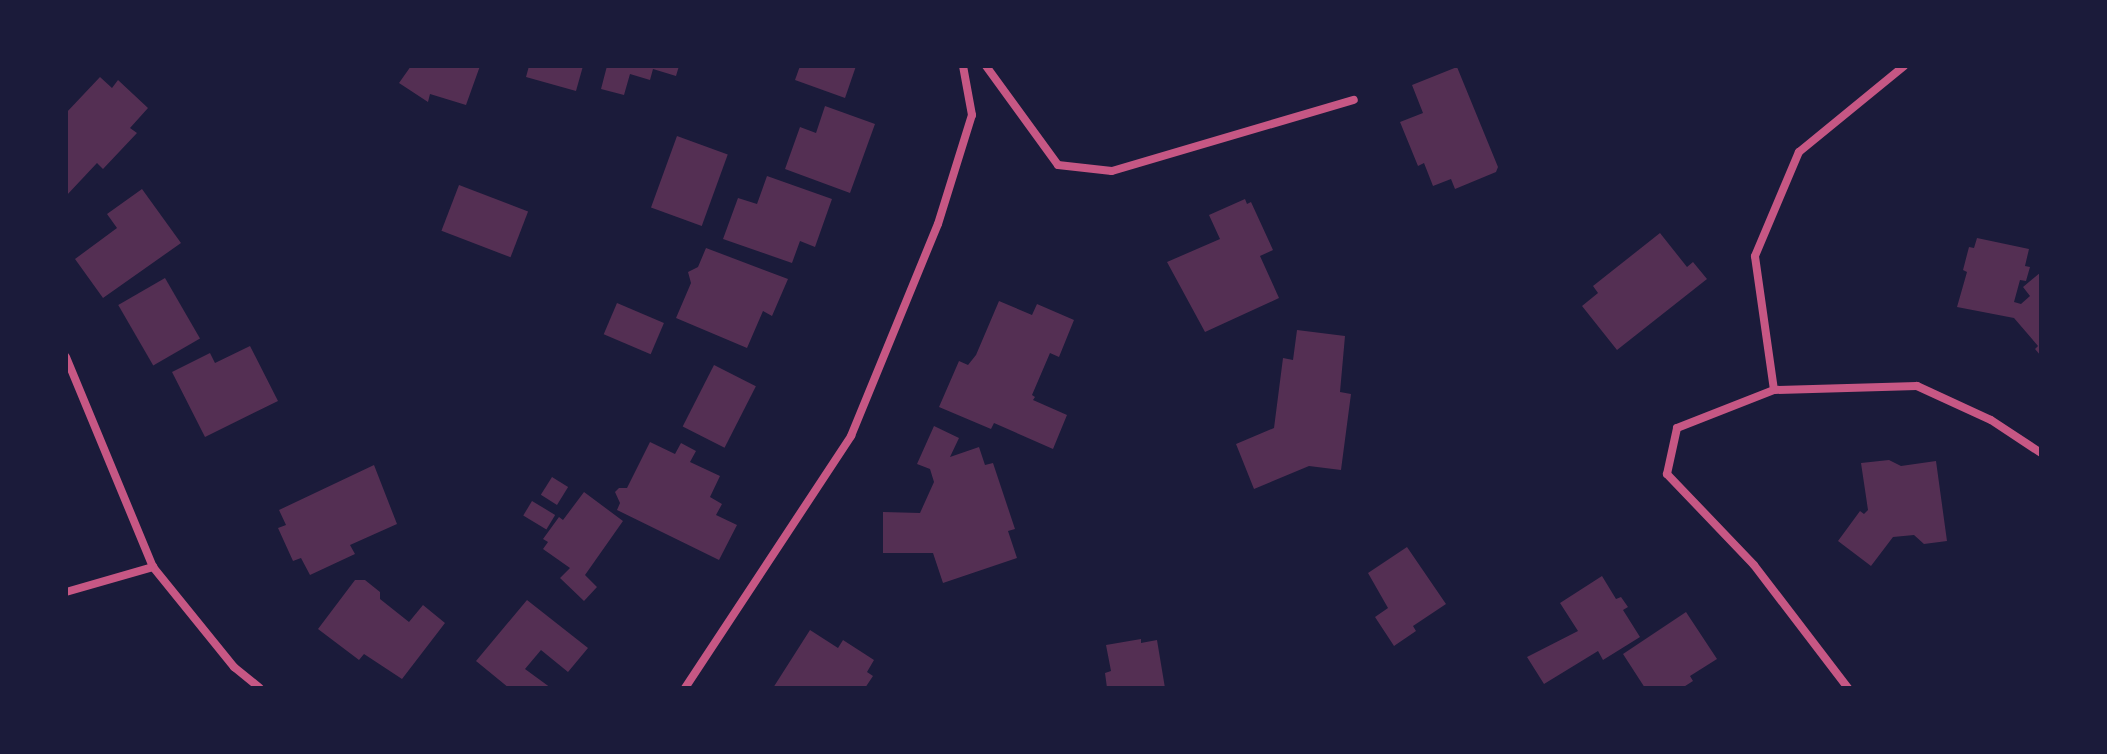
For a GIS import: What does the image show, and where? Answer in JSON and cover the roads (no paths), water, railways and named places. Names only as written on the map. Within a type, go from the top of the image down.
[{"type":"street","points":[[685,688],[851,436],[938,224],[972,115],[963,66]]},
{"type":"street","points":[[986,66],[1058,165],[1112,171],[1354,100]]},
{"type":"street","points":[[1774,390],[1755,256],[1799,152],[1904,66]]},
{"type":"street","points":[[66,357],[153,567],[234,667],[260,688]]},
{"type":"street","points":[[1848,688],[1754,565],[1667,474],[1677,428],[1774,390],[1917,386],[1991,420],[2041,453]]},
{"type":"street","points":[[66,592],[153,567]]}]
